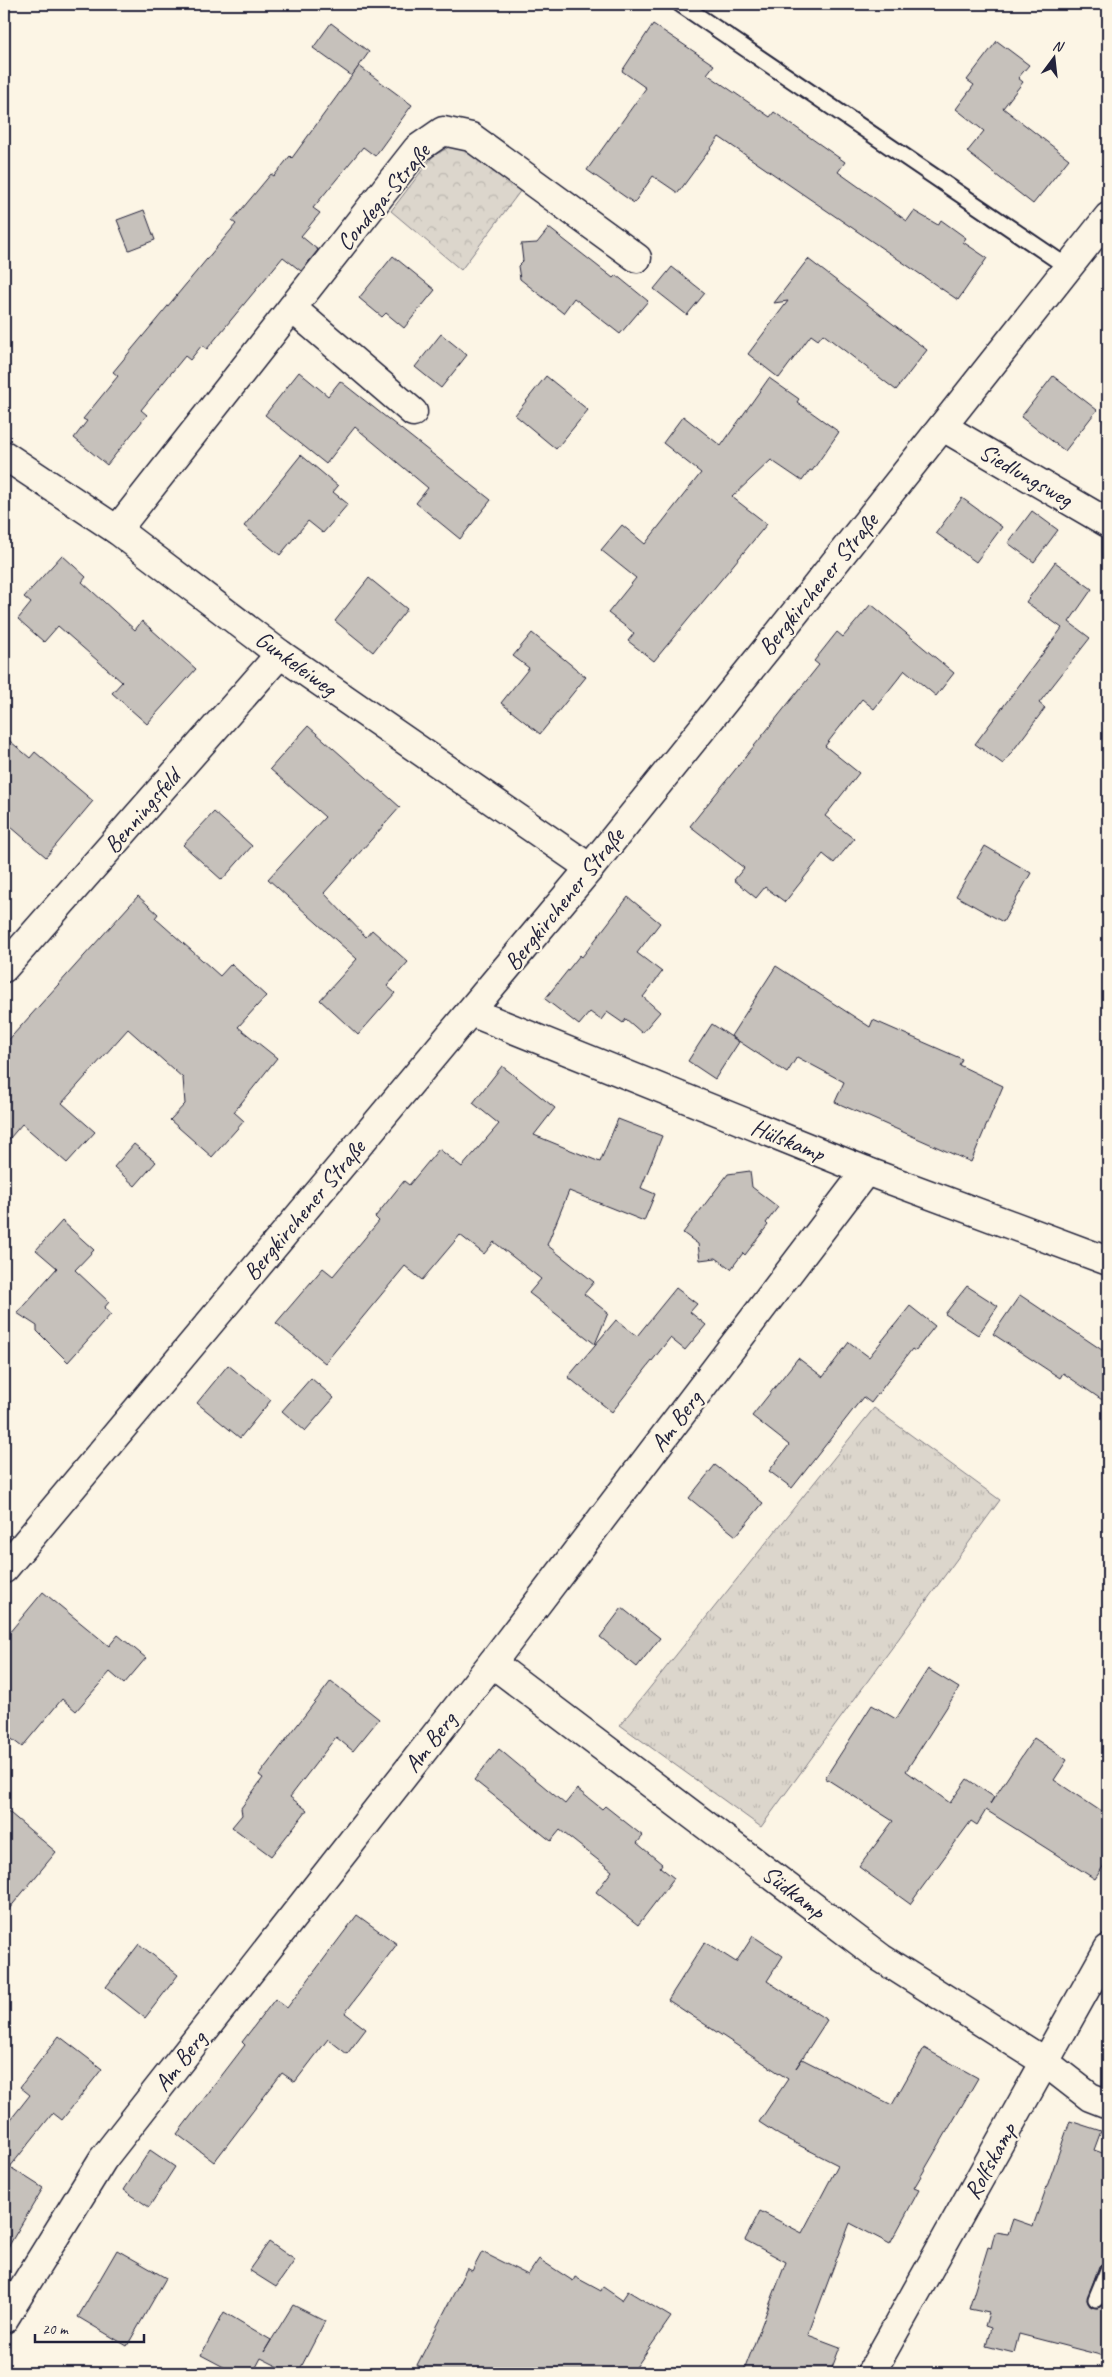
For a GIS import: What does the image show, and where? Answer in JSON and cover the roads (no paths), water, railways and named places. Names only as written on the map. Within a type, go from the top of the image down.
[{"type":"street","name":"Condega-Straße","points":[[117,530],[204,417],[417,149],[443,131],[471,137],[637,258]]},
{"type":"street","name":"Bergkirchener Straße","points":[[4,1569],[590,868],[1108,218]]},
{"type":"street","points":[[292,308],[413,412]]},
{"type":"street","name":"Siedlungsweg","points":[[943,427],[1108,523]]},
{"type":"street","name":"Gunkeleiweg","points":[[4,455],[117,530],[280,654],[590,868]]},
{"type":"street","name":"Benningsfeld","points":[[4,968],[280,654]]},
{"type":"street","name":"Hülskamp","points":[[471,1012],[866,1172],[1108,1261]]},
{"type":"street","name":"Am Berg","points":[[4,2319],[103,2159],[492,1663],[866,1172]]},
{"type":"street","name":"Südkamp","points":[[492,1663],[882,1958],[1045,2062],[1090,2097],[1108,2104]]},
{"type":"street","name":"Rolfskamp","points":[[871,2373],[1108,1949]]},
{"type":"lane","points":[[680,4],[1069,268]]},
{"type":"lane","points":[[1096,2299],[1108,2270]]}]
